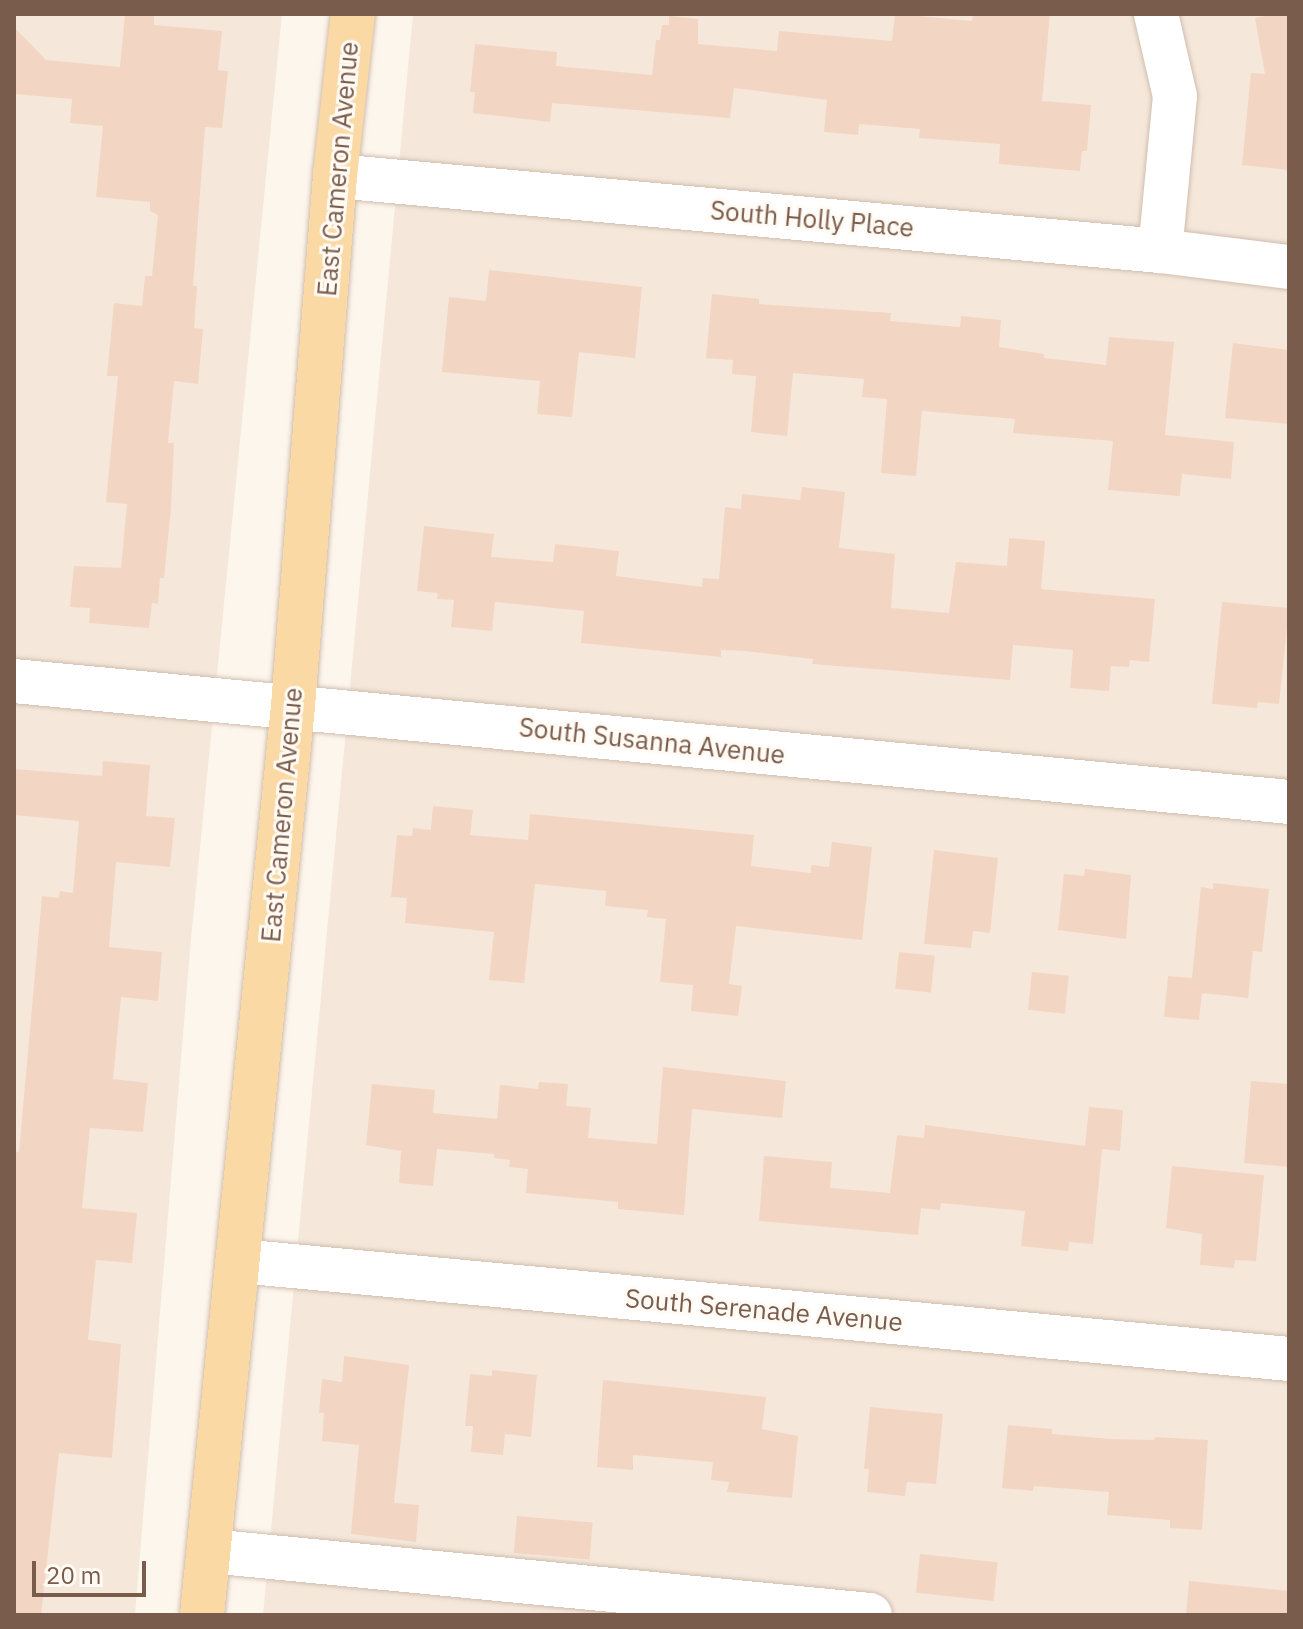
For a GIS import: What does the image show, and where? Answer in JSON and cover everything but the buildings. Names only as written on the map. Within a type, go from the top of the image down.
[{"type":"main road","name":"East Cameron Avenue","points":[[202,1615],[293,706],[335,176],[353,14]]},
{"type":"street","points":[[1156,14],[1175,96],[1160,251]]},
{"type":"street","name":"South Holly Place","points":[[335,176],[1160,251],[1289,267]]},
{"type":"street","name":"South Susanna Avenue","points":[[14,681],[1289,802]]},
{"type":"street","name":"South Serenade Avenue","points":[[239,1261],[1289,1359]]},
{"type":"street","points":[[209,1551],[870,1615]]},
{"type":"shaded area","points":[[14,14],[282,14],[190,950],[135,1615],[14,1615]]},
{"type":"shaded area","points":[[413,14],[1289,14],[1289,1615],[263,1615]]}]
